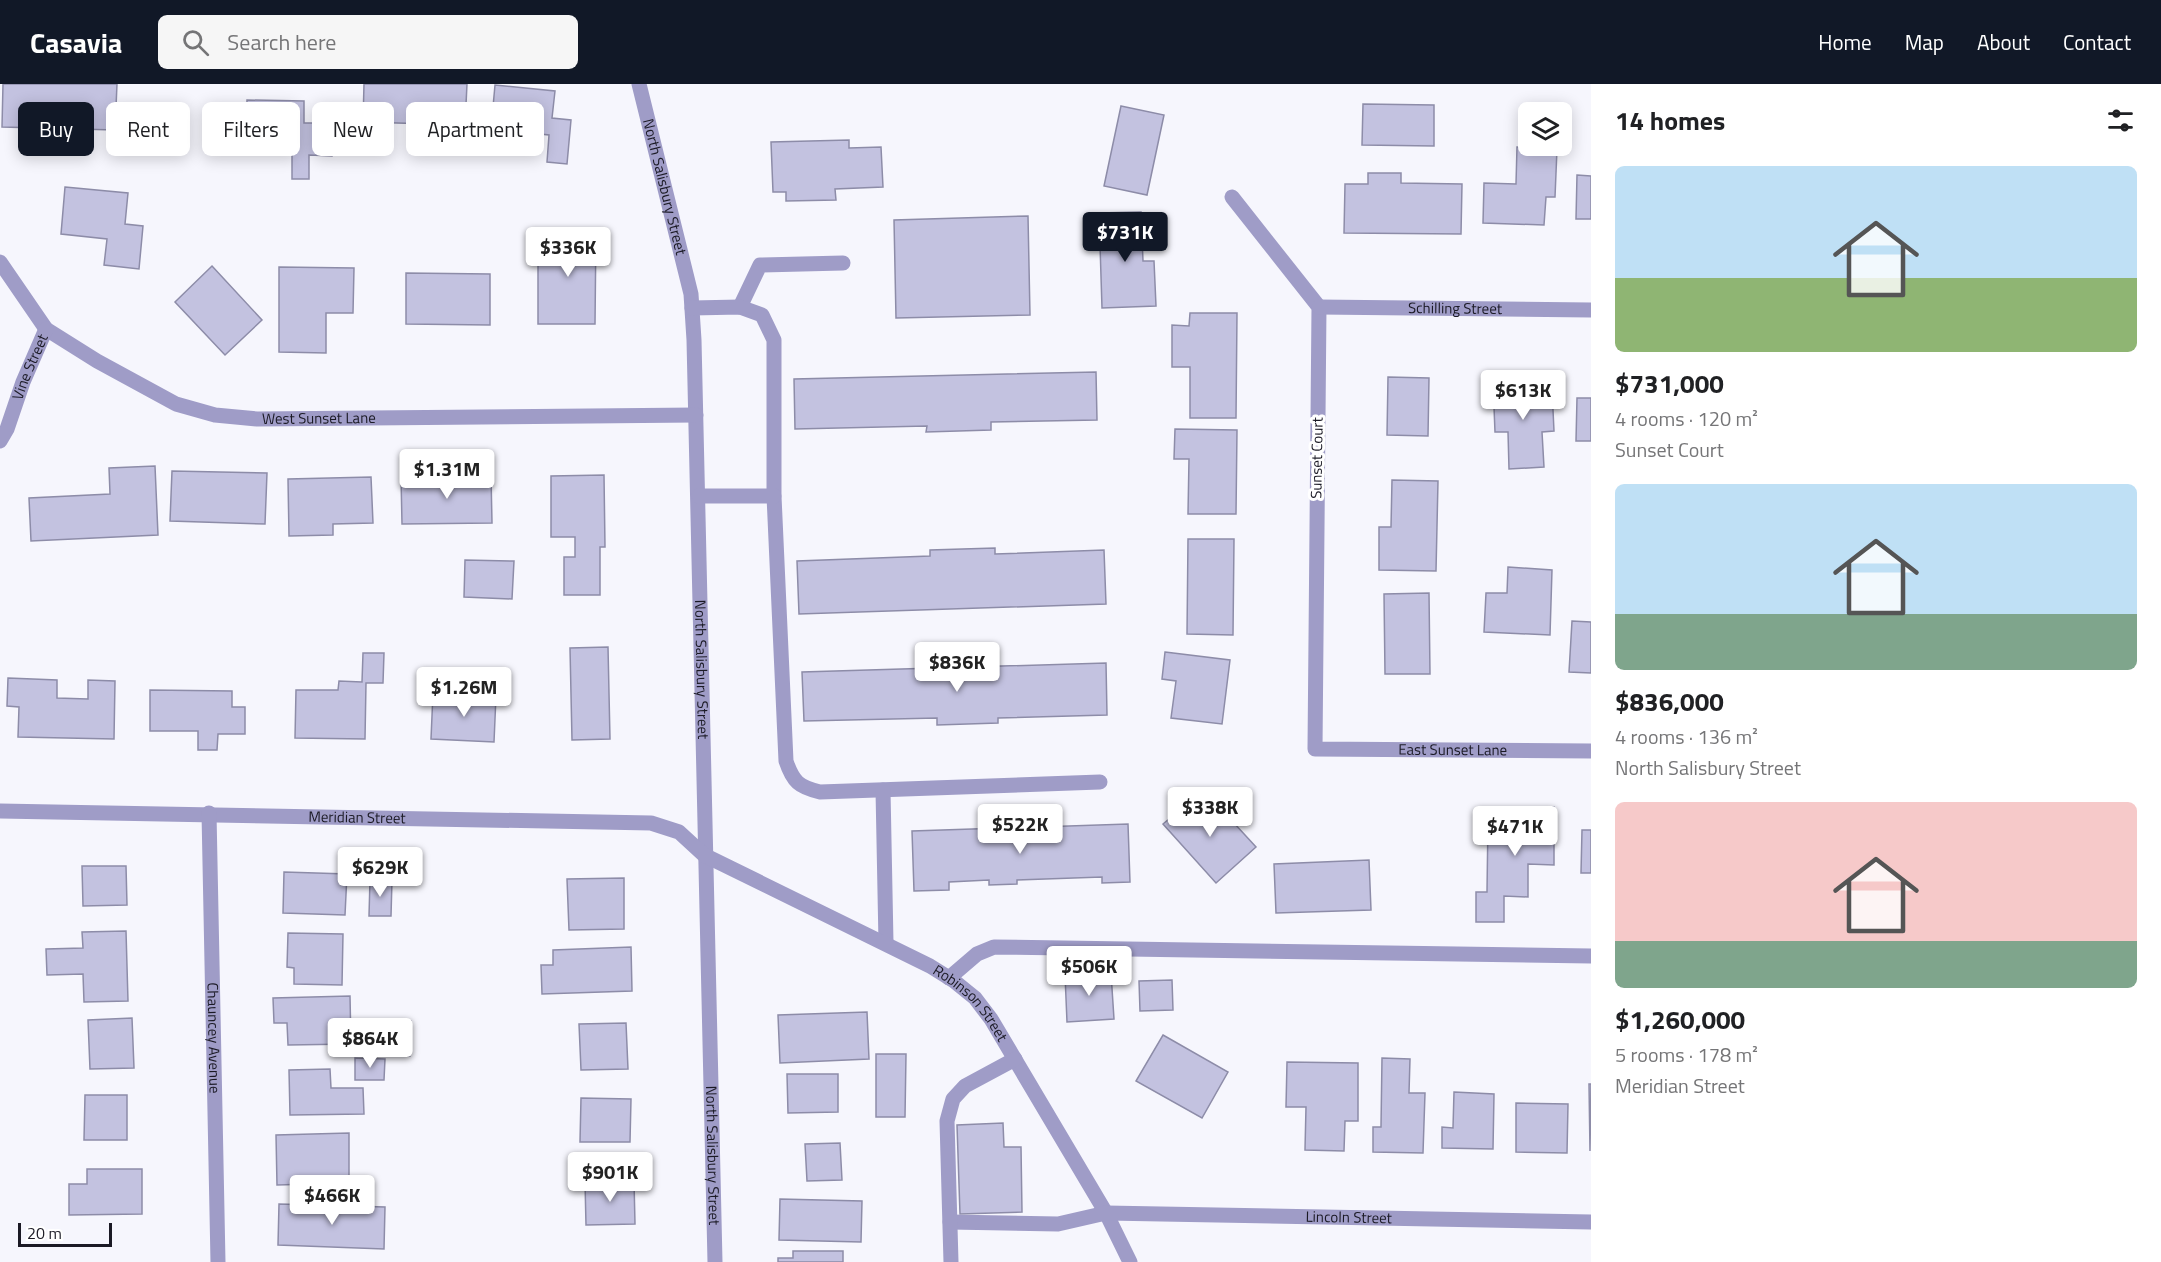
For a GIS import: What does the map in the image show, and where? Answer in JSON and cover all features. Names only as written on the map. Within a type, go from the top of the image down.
[{"type":"street","name":"North Salisbury Street","points":[[639,84],[688,283],[692,308],[699,496],[704,855],[715,1262]]},
{"type":"street","points":[[1232,197],[1319,307]]},
{"type":"street","name":"West Sunset Lane","points":[[0,262],[46,329],[97,362],[176,404],[215,414],[257,419],[696,414]]},
{"type":"street","points":[[740,307],[760,265],[843,263]]},
{"type":"street","points":[[692,308],[740,307],[762,315],[774,340],[774,496],[786,761],[791,776],[803,788],[820,792],[1100,782]]},
{"type":"street","name":"Schilling Street","points":[[1319,307],[1591,310]]},
{"type":"street","name":"Sunset Court","points":[[1315,749],[1319,307]]},
{"type":"street","name":"Vine Street","points":[[0,441],[7,429],[23,382],[46,329]]},
{"type":"street","points":[[699,496],[774,496]]},
{"type":"street","name":"East Sunset Lane","points":[[1315,749],[1591,751]]},
{"type":"street","points":[[884,790],[886,943]]},
{"type":"street","name":"Meridian Street","points":[[0,811],[209,813],[651,823],[679,832],[704,855]]},
{"type":"street","name":"Chauncey Avenue","points":[[209,813],[218,1262]]},
{"type":"street","name":"Robinson Street","points":[[704,855],[886,943],[949,978],[975,998],[992,1019],[1106,1213],[1130,1262]]},
{"type":"street","points":[[949,978],[977,954],[994,947],[1591,956]]},
{"type":"street","points":[[951,1262],[947,1121],[953,1099],[965,1086],[1015,1059]]},
{"type":"street","name":"Lincoln Street","points":[[950,1222],[1058,1224],[1106,1213],[1591,1222]]},
{"type":"building","points":[[3,84],[117,84],[116,102],[106,102],[106,130],[94,129],[94,102],[18,102],[18,127],[2,127]]},
{"type":"building","points":[[364,84],[467,84],[466,102],[406,102],[406,123],[394,123],[394,102],[364,102]]},
{"type":"building","points":[[495,85],[555,91],[552,118],[571,120],[567,164],[547,162],[549,135],[544,134],[544,102],[493,102]]},
{"type":"building","points":[[247,100],[304,101],[304,123],[312,123],[309,179],[292,179],[292,156],[300,156],[300,102],[247,102]]},
{"type":"building","points":[[1363,104],[1434,105],[1434,146],[1362,145]]},
{"type":"building","points":[[1121,106],[1164,115],[1147,195],[1104,186]]},
{"type":"building","points":[[849,140],[849,148],[881,147],[883,187],[835,189],[836,200],[786,201],[786,192],[773,192],[771,142]]},
{"type":"building","points":[[1517,147],[1518,156],[1557,156],[1555,197],[1546,197],[1544,225],[1483,223],[1484,183],[1516,184]]},
{"type":"building","points":[[1368,173],[1401,173],[1401,183],[1462,184],[1461,234],[1344,233],[1345,184],[1368,184]]},
{"type":"building","points":[[1577,175],[1591,176],[1591,219],[1576,219]]},
{"type":"building","points":[[65,187],[128,193],[125,224],[143,226],[139,269],[104,265],[107,239],[61,234]]},
{"type":"building","points":[[1141,212],[1143,261],[1154,261],[1156,306],[1102,308],[1099,213]]},
{"type":"building","points":[[1028,216],[1030,315],[896,318],[894,220]]},
{"type":"building","points":[[552,228],[596,228],[595,324],[538,324],[538,244],[552,244]]},
{"type":"building","points":[[212,266],[262,320],[225,355],[175,302]]},
{"type":"building","points":[[279,267],[354,268],[353,313],[326,313],[326,353],[279,352]]},
{"type":"building","points":[[406,273],[490,274],[490,325],[406,324]]},
{"type":"building","points":[[1190,313],[1237,313],[1236,418],[1190,418],[1190,367],[1172,367],[1172,325],[1189,326]]},
{"type":"building","points":[[1096,372],[1097,420],[991,422],[991,430],[926,432],[927,426],[795,429],[794,379]]},
{"type":"building","points":[[1388,377],[1429,378],[1428,436],[1387,435]]},
{"type":"building","points":[[1533,381],[1533,390],[1552,389],[1554,431],[1542,432],[1544,467],[1509,469],[1508,432],[1495,432],[1493,382]]},
{"type":"building","points":[[1577,398],[1591,398],[1591,441],[1576,441]]},
{"type":"building","points":[[1175,429],[1237,430],[1236,514],[1188,514],[1189,459],[1174,459]]},
{"type":"building","points":[[155,466],[158,535],[31,541],[29,498],[110,494],[109,468]]},
{"type":"building","points":[[172,471],[267,473],[265,524],[170,521]]},
{"type":"building","points":[[491,475],[492,523],[402,524],[401,477]]},
{"type":"building","points":[[604,475],[605,547],[600,547],[600,595],[564,595],[564,557],[575,557],[575,537],[551,537],[551,476]]},
{"type":"building","points":[[371,477],[373,523],[333,524],[333,535],[289,536],[288,479]]},
{"type":"building","points":[[1392,480],[1438,481],[1436,571],[1379,570],[1379,527],[1391,527]]},
{"type":"building","points":[[1188,539],[1234,539],[1233,635],[1187,634]]},
{"type":"building","points":[[995,548],[995,554],[1104,550],[1106,604],[799,614],[797,561],[930,556],[930,550]]},
{"type":"building","points":[[465,560],[514,561],[512,599],[464,597]]},
{"type":"building","points":[[1508,567],[1552,570],[1550,635],[1484,632],[1486,593],[1507,593]]},
{"type":"building","points":[[1429,593],[1430,674],[1385,674],[1384,594]]},
{"type":"building","points":[[1572,621],[1591,622],[1591,673],[1569,672]]},
{"type":"building","points":[[608,647],[610,739],[572,740],[570,648]]},
{"type":"building","points":[[1165,652],[1230,660],[1222,724],[1171,718],[1176,681],[1162,679]]},
{"type":"building","points":[[363,653],[384,653],[383,683],[366,683],[365,739],[295,738],[296,690],[338,690],[339,681],[362,682]]},
{"type":"building","points":[[1106,663],[1107,715],[998,718],[998,723],[937,725],[937,718],[804,721],[802,672]]},
{"type":"building","points":[[8,678],[57,680],[57,698],[88,699],[88,680],[115,681],[114,739],[18,737],[19,707],[7,706]]},
{"type":"building","points":[[150,690],[232,691],[232,707],[245,707],[245,734],[218,734],[217,750],[198,750],[198,731],[150,731]]},
{"type":"building","points":[[433,693],[496,696],[494,742],[431,739]]},
{"type":"building","points":[[1196,796],[1215,816],[1222,810],[1256,847],[1216,883],[1163,824]]},
{"type":"building","points":[[1508,807],[1554,807],[1554,865],[1528,864],[1528,897],[1504,896],[1504,922],[1476,922],[1476,892],[1487,892],[1488,820],[1508,820]]},
{"type":"building","points":[[1128,824],[1130,882],[1102,883],[1102,877],[1017,880],[1017,884],[989,885],[989,880],[949,882],[949,890],[914,891],[912,831]]},
{"type":"building","points":[[1582,830],[1591,830],[1591,873],[1581,873]]},
{"type":"building","points":[[1369,860],[1371,910],[1276,913],[1274,864]]},
{"type":"building","points":[[82,866],[126,866],[127,905],[83,906]]},
{"type":"building","points":[[284,872],[347,874],[345,915],[283,913]]},
{"type":"building","points":[[624,878],[624,929],[569,930],[567,879]]},
{"type":"building","points":[[370,880],[392,880],[391,916],[369,916]]},
{"type":"building","points":[[126,931],[128,1001],[84,1002],[83,974],[47,975],[46,949],[83,948],[82,932]]},
{"type":"building","points":[[288,933],[343,934],[342,985],[294,984],[294,968],[287,967]]},
{"type":"building","points":[[631,947],[632,991],[542,994],[541,965],[553,965],[553,950]]},
{"type":"building","points":[[1111,973],[1114,1019],[1067,1022],[1065,975]]},
{"type":"building","points":[[1172,980],[1173,1010],[1140,1011],[1139,981]]},
{"type":"building","points":[[350,996],[351,1044],[288,1045],[287,1023],[274,1023],[273,998]]},
{"type":"building","points":[[867,1012],[869,1059],[780,1063],[778,1015]]},
{"type":"building","points":[[132,1018],[134,1068],[90,1069],[88,1020]]},
{"type":"building","points":[[372,1020],[411,1021],[410,1056],[371,1056]]},
{"type":"building","points":[[626,1023],[628,1069],[581,1070],[579,1024]]},
{"type":"building","points":[[1163,1035],[1228,1072],[1202,1118],[1136,1081]]},
{"type":"building","points":[[876,1054],[906,1054],[905,1117],[876,1117]]},
{"type":"building","points":[[355,1058],[385,1059],[384,1080],[355,1080]]},
{"type":"building","points":[[1382,1058],[1410,1059],[1409,1093],[1425,1093],[1423,1153],[1373,1152],[1373,1127],[1381,1127]]},
{"type":"building","points":[[1287,1062],[1358,1063],[1358,1121],[1345,1121],[1344,1151],[1305,1150],[1306,1107],[1286,1107]]},
{"type":"building","points":[[330,1069],[331,1088],[363,1088],[364,1114],[290,1115],[289,1070]]},
{"type":"building","points":[[787,1074],[838,1074],[838,1112],[788,1113]]},
{"type":"building","points":[[1589,1084],[1591,1084],[1590,1151]]},
{"type":"building","points":[[1454,1092],[1494,1094],[1493,1149],[1442,1148],[1442,1127],[1453,1128]]},
{"type":"building","points":[[85,1095],[127,1095],[127,1140],[84,1140]]},
{"type":"building","points":[[581,1098],[631,1099],[630,1142],[580,1142]]},
{"type":"building","points":[[1516,1103],[1568,1104],[1567,1153],[1516,1152]]},
{"type":"building","points":[[1003,1123],[1004,1147],[1021,1147],[1022,1212],[960,1214],[957,1125]]},
{"type":"building","points":[[349,1133],[349,1183],[277,1185],[276,1135]]},
{"type":"building","points":[[840,1143],[842,1180],[807,1181],[805,1144]]},
{"type":"building","points":[[87,1169],[142,1169],[142,1214],[69,1215],[69,1184],[87,1184]]},
{"type":"building","points":[[634,1181],[635,1224],[586,1225],[585,1182]]},
{"type":"building","points":[[780,1199],[862,1201],[861,1242],[779,1240]]},
{"type":"building","points":[[279,1204],[385,1207],[384,1249],[278,1245]]},
{"type":"building","points":[[793,1251],[843,1251],[843,1262],[778,1262],[778,1258],[793,1258]]}]
